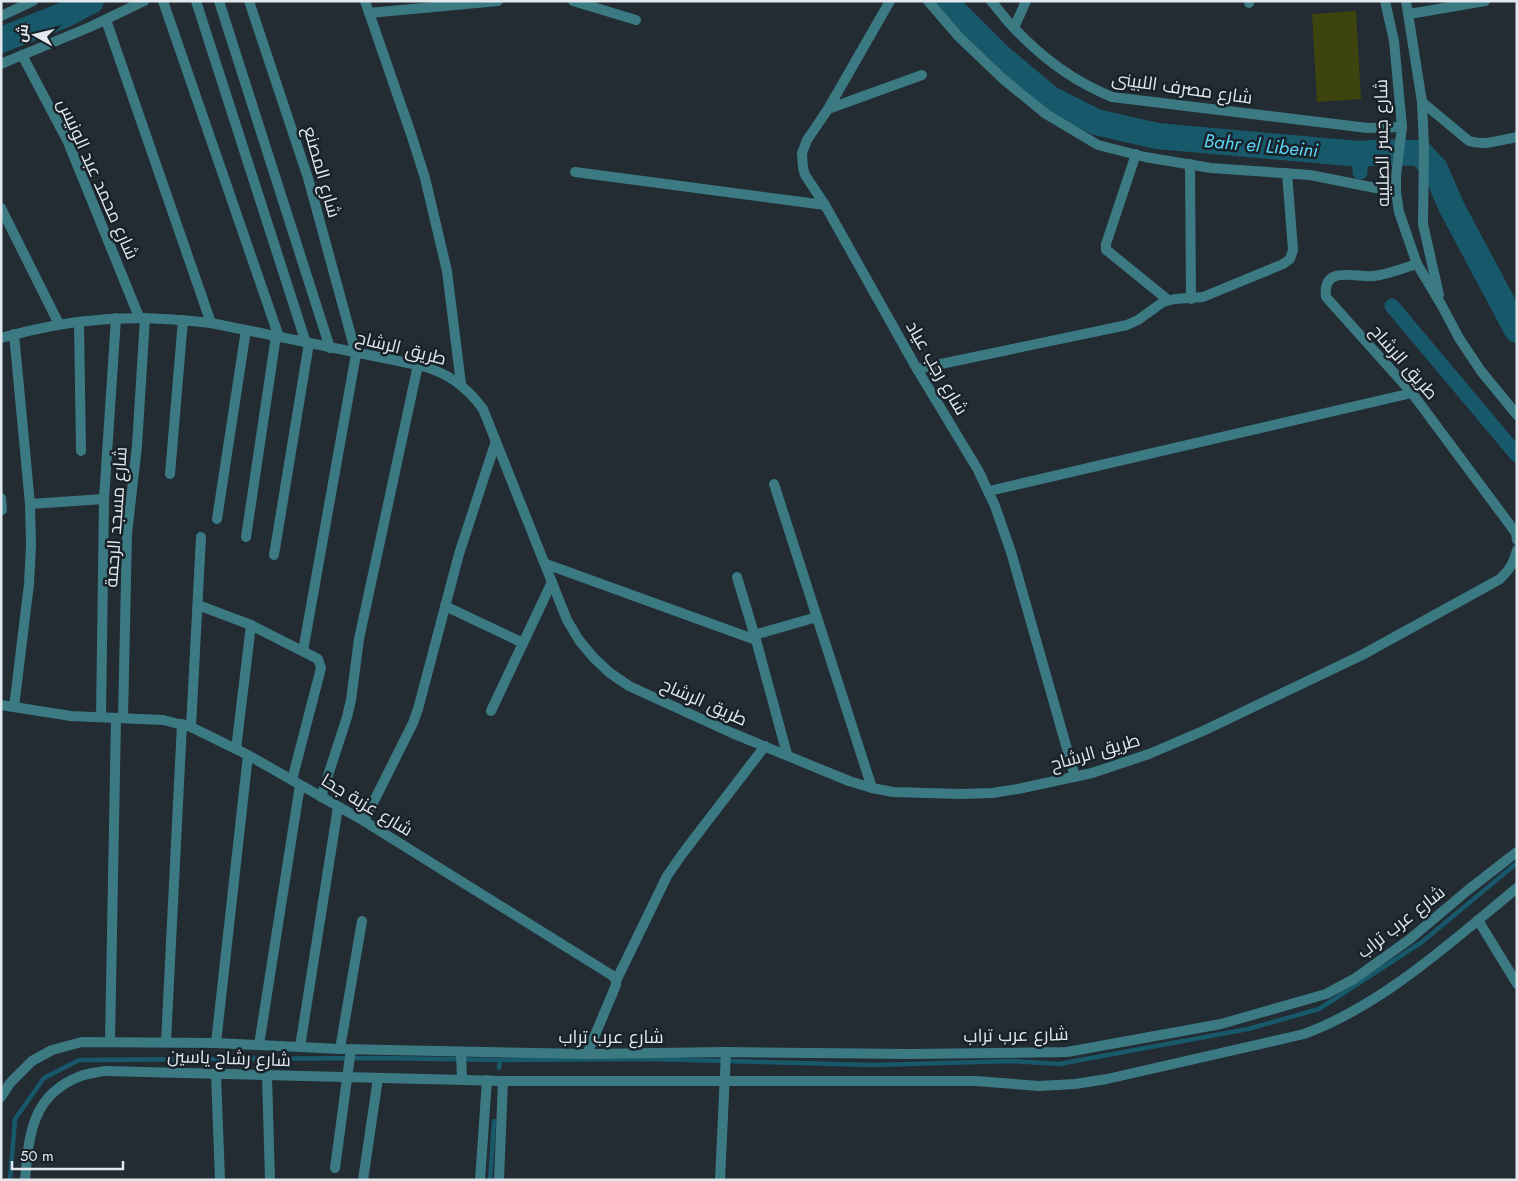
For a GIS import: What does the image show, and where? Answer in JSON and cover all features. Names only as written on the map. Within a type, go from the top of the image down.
[{"type":"street","points":[[1,16],[33,1]]},
{"type":"street","points":[[1,64],[106,20],[144,1]]},
{"type":"street","points":[[163,1],[277,337],[246,537]]},
{"type":"street","points":[[196,1],[307,343],[274,555]]},
{"type":"street","points":[[220,1],[330,348]]},
{"type":"street","name":"شارع المصنع","points":[[250,1],[308,178],[356,354]]},
{"type":"street","points":[[365,1],[425,178],[447,271],[461,384]]},
{"type":"street","points":[[370,13],[498,1]]},
{"type":"street","points":[[573,1],[601,5],[636,20]]},
{"type":"street","name":"شارع رجب عياد","points":[[890,1],[828,109],[807,140],[802,154],[805,175],[825,205],[917,369],[989,491],[1009,543],[1075,777]]},
{"type":"street","points":[[928,1],[959,37],[1003,79],[1046,114],[1098,145],[1211,168],[1310,175],[1396,192]]},
{"type":"street","points":[[1014,28],[1026,1]]},
{"type":"street","name":"شارع جسر الصليبه","points":[[1385,1],[1394,41],[1401,130],[1396,176],[1399,212],[1417,264],[1459,338],[1517,415]]},
{"type":"street","name":"شارع جسر الصليبه","points":[[1406,1],[1422,102],[1424,147],[1423,224],[1442,306]]},
{"type":"street","points":[[1409,14],[1485,1]]},
{"type":"street","name":"شارع مصرف اللبينى","points":[[993,2],[1014,28],[1041,53],[1085,85],[1112,97],[1368,128],[1401,130]]},
{"type":"street","points":[[106,20],[212,323]]},
{"type":"street","name":"شارع محمد عبد الونيس","points":[[22,55],[68,142],[142,318]]},
{"type":"street","points":[[828,109],[922,75]]},
{"type":"street","points":[[1422,102],[1470,141],[1477,144],[1517,137]]},
{"type":"street","points":[[1136,154],[1106,248],[1168,300]]},
{"type":"street","points":[[1190,164],[1191,299]]},
{"type":"street","points":[[575,172],[825,205]]},
{"type":"street","points":[[917,369],[1126,325],[1138,320],[1168,300],[1203,297],[1283,264],[1290,259],[1293,250],[1287,173]]},
{"type":"street","points":[[1,208],[59,324]]},
{"type":"street","name":"طريق الرشاح","points":[[1417,264],[1372,276],[1344,275],[1333,277],[1328,281],[1325,288],[1326,296],[1412,393],[1516,532],[1517,540]]},
{"type":"street","points":[[101,717],[104,499],[116,318]]},
{"type":"street","name":"طريق الرشاح","points":[[2,336],[59,324],[116,318],[183,320],[212,323],[433,369],[448,376],[461,384],[483,410],[567,620],[579,640],[593,657],[610,673],[629,686],[732,733],[787,754],[849,782],[872,788],[914,793],[992,793],[1092,773],[1149,754],[1194,735],[1362,655],[1500,579],[1509,570],[1517,550]]},
{"type":"street","name":"شارع مسجد الرحمة","points":[[110,1041],[127,534],[138,446],[142,318]]},
{"type":"street","points":[[170,474],[183,320]]},
{"type":"street","points":[[79,322],[81,451]]},
{"type":"street","points":[[216,519],[246,330]]},
{"type":"street","points":[[14,334],[30,504],[31,546],[30,584],[14,707]]},
{"type":"street","points":[[303,651],[356,354]]},
{"type":"street","points":[[320,796],[349,708],[361,629],[418,366]]},
{"type":"street","points":[[989,491],[1412,393]]},
{"type":"street","points":[[364,822],[413,723],[464,539],[496,441]]},
{"type":"street","points":[[774,484],[872,788]]},
{"type":"street","points":[[1,498],[2,510]]},
{"type":"street","points":[[30,504],[104,499]]},
{"type":"street","points":[[166,1042],[187,726],[198,605],[201,537]]},
{"type":"street","points":[[546,564],[755,638],[817,617]]},
{"type":"street","points":[[737,578],[787,754]]},
{"type":"street","points":[[492,711],[552,582]]},
{"type":"street","points":[[198,605],[251,625],[303,651],[318,659],[321,668],[296,782],[259,1045]]},
{"type":"street","points":[[445,606],[523,643]]},
{"type":"street","points":[[236,749],[251,625]]},
{"type":"street","name":"شارع عزبة جحا","points":[[1,705],[71,716],[163,720],[187,726],[248,755],[338,806],[613,976],[616,980]]},
{"type":"street","points":[[587,1054],[616,985],[616,980],[667,876],[765,746]]},
{"type":"street","points":[[216,1043],[248,755]]},
{"type":"street","points":[[300,1047],[338,806]]},
{"type":"street","name":"شارع عرب تراب","points":[[462,1055],[1067,1052],[1221,1024],[1326,994],[1354,978],[1410,939],[1517,852]]},
{"type":"street","points":[[499,1180],[503,1081],[725,1078],[975,1081],[1039,1086],[1075,1084],[1138,1073],[1304,1034],[1331,1024],[1390,988],[1517,888]]},
{"type":"street","points":[[1478,920],[1517,984]]},
{"type":"street","points":[[340,1049],[362,921]]},
{"type":"street","name":"شارع رشاح ياسين","points":[[1,1097],[10,1083],[32,1060],[82,1042],[216,1043],[340,1049],[351,1052],[462,1055]]},
{"type":"street","points":[[335,1168],[351,1052]]},
{"type":"street","points":[[462,1055],[462,1075]]},
{"type":"street","points":[[720,1180],[726,1055]]},
{"type":"street","name":"شارع رشاح ياسين","points":[[25,1180],[28,1140],[34,1119],[46,1100],[62,1085],[82,1075],[104,1072],[267,1076],[348,1073],[378,1078],[462,1075],[503,1081]]},
{"type":"street","points":[[216,1074],[220,1180]]},
{"type":"street","points":[[267,1076],[270,1180]]},
{"type":"street","points":[[363,1180],[378,1078]]},
{"type":"street","points":[[480,1180],[487,1080]]},
{"type":"green space","points":[[1356,11],[1361,99],[1317,102],[1312,14]]},
{"type":"waterway","name":"Bahr el Libeini","points":[[1,40],[64,15],[91,1]]},
{"type":"waterway","name":"Bahr el Libeini","points":[[944,1],[999,56],[1049,98],[1096,122],[1157,136],[1360,154],[1383,152],[1420,153],[1435,169],[1452,208],[1517,330]]},
{"type":"waterway","points":[[1360,154],[1360,172]]},
{"type":"waterway","points":[[1392,306],[1517,455]]},
{"type":"waterway","points":[[10,1180],[15,1119],[44,1078],[79,1060],[649,1059],[873,1065],[1013,1061],[1059,1064],[1248,1029],[1319,1009],[1422,942],[1517,863]]},
{"type":"waterway","points":[[499,1068],[500,1060]]},
{"type":"waterway","points":[[490,1180],[494,1121]]}]
